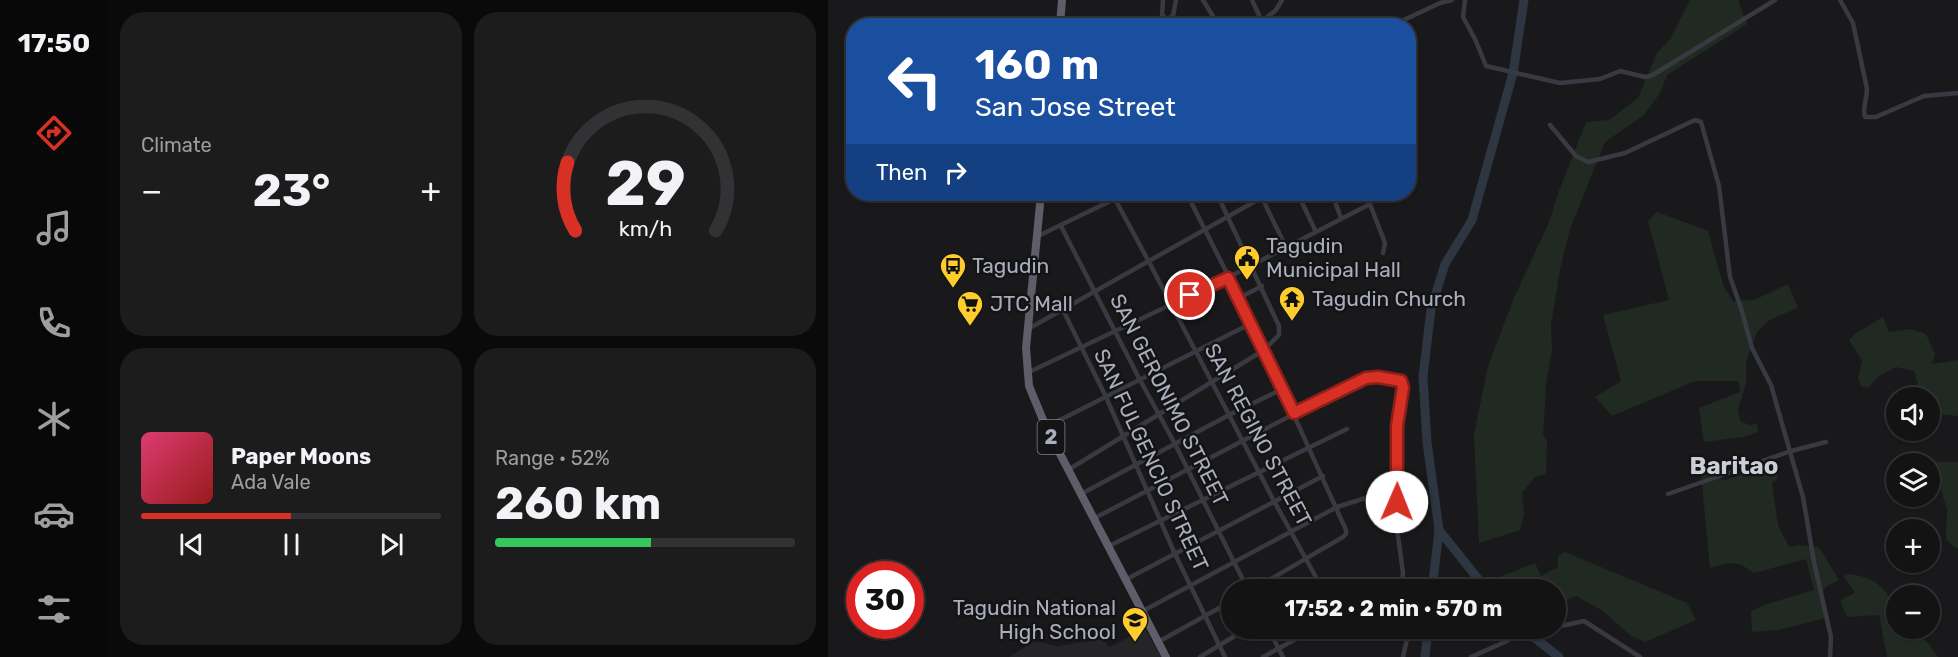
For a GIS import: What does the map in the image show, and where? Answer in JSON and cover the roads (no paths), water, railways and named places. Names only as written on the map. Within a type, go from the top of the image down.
[{"type":"highway","points":[[1061,18],[1062,0]]},
{"type":"highway","name":"2","points":[[1040,201],[1026,348],[1027,373],[1033,399],[1107,547],[1166,657]]},
{"type":"street","points":[[1163,0],[1162,15],[1164,18]]},
{"type":"street","points":[[1170,18],[1175,12],[1176,0]]},
{"type":"street","points":[[1203,0],[1214,18]]},
{"type":"street","points":[[1252,0],[1261,18]]},
{"type":"street","points":[[1269,18],[1282,0]]},
{"type":"street","points":[[1408,18],[1452,0]]},
{"type":"street","points":[[1465,0],[1463,18],[1486,66],[1560,83],[1600,78],[1620,71],[1645,77],[1651,76],[1775,0]]},
{"type":"street","points":[[1840,0],[1853,23],[1867,89],[1863,112],[1865,117],[1876,117],[1924,96],[1958,93]]},
{"type":"street","points":[[1550,125],[1576,156],[1588,162],[1625,153],[1695,120],[1701,122],[1719,186],[1730,277],[1752,348],[1771,385],[1803,497],[1814,562],[1831,637],[1830,657]]},
{"type":"street","points":[[1038,236],[1110,201]]},
{"type":"street","name":"SAN REGINO STREET","points":[[1115,201],[1171,303],[1258,473],[1317,579]]},
{"type":"street","points":[[1190,201],[1252,323],[1346,530],[1346,534],[1269,579]]},
{"type":"street","points":[[1068,470],[1263,350],[1276,339],[1280,330],[1262,286],[1220,201]]},
{"type":"street","points":[[1028,328],[1149,262],[1252,201]]},
{"type":"street","points":[[1264,201],[1286,247]]},
{"type":"street","points":[[1301,201],[1316,232]]},
{"type":"street","points":[[1335,201],[1341,218]]},
{"type":"street","points":[[1369,201],[1385,243],[1383,253]]},
{"type":"street","points":[[1027,373],[1082,349],[1171,303],[1228,278],[1370,204]]},
{"type":"street","name":"SAN GERONIMO STREET","points":[[1061,226],[1243,579]]},
{"type":"street","points":[[1239,298],[1262,286]]},
{"type":"street","name":"SAN FULGENCIO STREET","points":[[1063,310],[1106,397],[1175,554],[1225,657]]},
{"type":"street","points":[[1046,427],[1252,323]]},
{"type":"street","points":[[1093,519],[1189,471],[1294,413],[1366,378],[1398,380],[1403,385],[1397,426],[1396,521],[1402,579]]},
{"type":"street","points":[[1081,494],[1282,389]]},
{"type":"street","points":[[1107,547],[1347,429]]},
{"type":"street","points":[[1668,494],[1791,451],[1826,442]]},
{"type":"street","points":[[1125,580],[1323,476]]},
{"type":"street","points":[[1141,612],[1337,507],[1369,497]]},
{"type":"street","points":[[1158,642],[1221,606]]},
{"type":"street","points":[[1566,625],[1584,621],[1640,657]]},
{"type":"street","points":[[1200,657],[1229,639]]},
{"type":"street","points":[[1274,639],[1283,657]]},
{"type":"street","points":[[1263,657],[1296,639]]},
{"type":"street","points":[[1403,657],[1407,639]]},
{"type":"street","points":[[1503,639],[1517,639]]},
{"type":"street","points":[[1471,657],[1508,640]]},
{"type":"waterway","points":[[1433,579],[1439,530],[1427,442],[1423,377],[1431,309],[1445,264],[1472,220],[1513,73],[1524,0]]},
{"type":"waterway","points":[[1439,530],[1478,579]]},
{"type":"waterway","points":[[1425,657],[1427,639]]},
{"type":"waterway","points":[[1536,639],[1559,657]]},
{"type":"place","name":"Tagudin Municipal Hall","points":[[1247,281]]},
{"type":"place","name":"Tagudin","points":[[953,289]]},
{"type":"place","name":"Tagudin Church","points":[[1292,322]]},
{"type":"place","name":"JTC Mall","points":[[970,327]]},
{"type":"place","name":"Tagudin National High School","points":[[1135,643]]},
{"type":"district","name":"Baritao","points":[[1734,466]]}]
